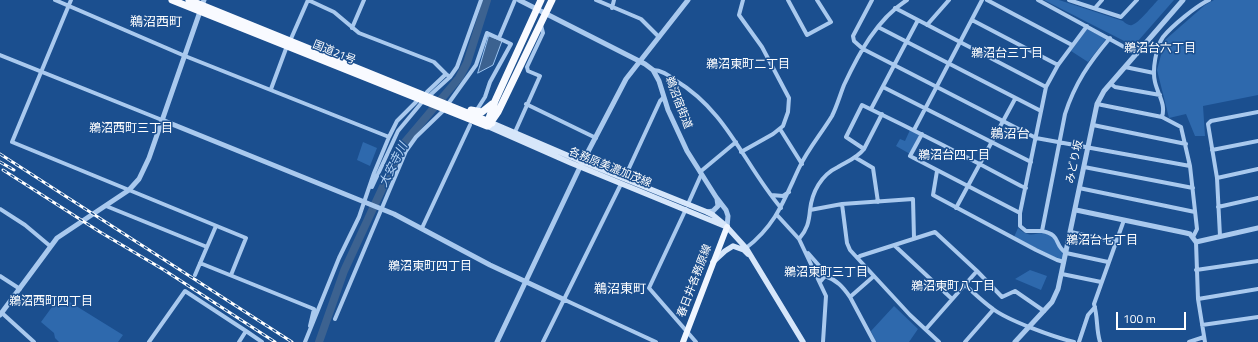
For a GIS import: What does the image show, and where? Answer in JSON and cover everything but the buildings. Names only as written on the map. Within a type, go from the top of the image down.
[{"type":"highway","name":"国道21号","points":[[172,0],[202,6]]},
{"type":"highway","name":"国道21号","points":[[189,0],[289,44],[489,123]]},
{"type":"highway","points":[[489,123],[495,101],[541,0]]},
{"type":"highway","points":[[489,123],[552,0]]},
{"type":"highway","points":[[446,106],[482,112],[495,101]]},
{"type":"main road","name":"各務原美濃加茂線","points":[[489,123],[515,132],[582,165]]},
{"type":"main road","name":"各務原美濃加茂線","points":[[489,123],[582,165],[687,207],[726,227]]},
{"type":"main road","name":"各務原美濃加茂線","points":[[687,207],[706,212],[721,220],[746,248],[803,342]]},
{"type":"main road","name":"春日井各務原線","points":[[682,342],[726,227]]},
{"type":"main road","points":[[713,262],[733,246],[744,250],[754,260]]},
{"type":"street","points":[[55,0],[185,56],[389,137]]},
{"type":"street","points":[[70,0],[12,142],[246,238],[231,275]]},
{"type":"street","points":[[271,89],[308,0],[334,12],[359,33],[434,62],[448,76]]},
{"type":"street","points":[[352,28],[364,0]]},
{"type":"street","points":[[367,193],[371,190],[398,131],[425,99],[457,67],[481,0]]},
{"type":"street","points":[[499,38],[515,0]]},
{"type":"street","name":"鵜沼宿街道","points":[[519,0],[641,61],[653,70],[659,81],[676,128],[701,173],[728,214],[726,227]]},
{"type":"street","points":[[596,0],[641,19],[659,37]]},
{"type":"street","points":[[612,8],[614,0]]},
{"type":"street","points":[[498,342],[582,165],[626,79],[688,0]]},
{"type":"street","points":[[741,152],[780,129],[786,120],[789,98],[762,47],[739,15],[743,0]]},
{"type":"street","points":[[788,0],[807,35],[831,22],[817,0]]},
{"type":"street","points":[[872,0],[853,36],[854,40],[863,49],[1036,138],[1190,166]]},
{"type":"street","points":[[746,248],[762,236],[777,215],[802,164],[833,114],[844,84],[863,49],[878,27],[895,8],[907,0]]},
{"type":"street","points":[[927,25],[949,0]]},
{"type":"street","points":[[914,130],[982,0]]},
{"type":"street","points":[[987,0],[1072,45]]},
{"type":"street","points":[[1038,0],[1137,54]]},
{"type":"street","points":[[1069,0],[1121,17],[1137,0]]},
{"type":"street","points":[[1095,8],[1101,0]]},
{"type":"street","name":"みどり坂","points":[[1015,342],[1052,302],[1058,289],[1076,210],[1092,125],[1098,104],[1111,84],[1183,0]]},
{"type":"street","points":[[1162,117],[1164,109],[1154,73],[1154,63],[1162,38],[1199,5],[1209,0]]},
{"type":"street","points":[[34,342],[1,314],[50,246],[66,230],[129,190],[139,179],[146,166],[202,6]]},
{"type":"street","points":[[895,8],[959,43],[1046,87]]},
{"type":"street","points":[[871,109],[905,42],[918,20]]},
{"type":"street","points":[[972,20],[1058,66]]},
{"type":"street","points":[[515,132],[526,104],[540,76],[528,71],[527,67],[543,33],[541,24]]},
{"type":"street","points":[[1086,26],[1058,66],[1046,87],[1020,213],[1020,226],[1026,232],[1042,231],[1051,233],[1055,236],[1060,249],[1066,253],[1108,262]]},
{"type":"street","points":[[878,27],[1041,112]]},
{"type":"street","points":[[335,319],[380,208],[406,151],[416,137],[446,106],[476,64],[486,33],[511,44],[490,82],[485,97],[478,108]]},
{"type":"street","points":[[1042,231],[1065,114],[1073,91],[1086,67],[1110,38]]},
{"type":"street","points":[[0,55],[380,208],[422,228],[481,261],[656,342]]},
{"type":"street","points":[[1125,67],[1154,73]]},
{"type":"street","points":[[653,70],[663,73],[685,86],[702,99],[728,128],[741,152],[770,195],[781,208]]},
{"type":"street","points":[[1111,84],[1115,87],[1160,95]]},
{"type":"street","points":[[883,87],[1031,162]]},
{"type":"street","points":[[544,342],[660,101],[664,98]]},
{"type":"street","points":[[956,208],[1015,98]]},
{"type":"street","points":[[305,342],[339,258],[359,217],[389,137],[397,122],[425,99]]},
{"type":"street","points":[[526,104],[596,138]]},
{"type":"street","points":[[1098,104],[1162,117],[1181,127],[1186,144],[1193,188],[1197,229],[1192,237]]},
{"type":"street","points":[[864,149],[846,137],[846,134],[862,105],[922,134],[1026,188]]},
{"type":"street","points":[[1220,236],[1217,178],[1208,124],[1211,121],[1258,112]]},
{"type":"street","points":[[799,238],[806,228],[811,202],[820,181],[829,172],[856,158],[864,149],[882,114]]},
{"type":"street","points":[[422,228],[470,125]]},
{"type":"street","points":[[1092,125],[1186,144]]},
{"type":"street","points":[[780,129],[802,164]]},
{"type":"street","points":[[922,134],[910,156],[1020,213]]},
{"type":"street","points":[[1212,150],[1258,141]]},
{"type":"street","points":[[696,342],[649,288],[687,207],[701,173],[736,142]]},
{"type":"street","points":[[856,158],[874,168],[878,202]]},
{"type":"street","points":[[1084,167],[1193,188]]},
{"type":"street","points":[[1217,178],[1258,169]]},
{"type":"street","points":[[937,171],[933,195],[1057,260],[1064,262]]},
{"type":"street","points":[[1079,188],[1195,212]]},
{"type":"street","points":[[770,195],[783,196],[789,192]]},
{"type":"street","points":[[706,212],[713,211],[718,206],[716,197]]},
{"type":"street","points":[[1218,206],[1258,198]]},
{"type":"street","points":[[810,210],[842,204],[913,199],[914,238]]},
{"type":"street","points":[[842,204],[847,243],[850,250],[939,342]]},
{"type":"street","points":[[106,206],[207,247]]},
{"type":"street","points":[[0,209],[25,225],[50,246]]},
{"type":"street","points":[[1076,210],[1186,233],[1192,237],[1196,242],[1198,299],[1205,342]]},
{"type":"street","points":[[777,215],[799,238],[814,268],[827,301],[823,342]]},
{"type":"street","points":[[1100,342],[1096,326],[1097,313],[1094,304],[1124,220]]},
{"type":"street","points":[[195,275],[216,226]]},
{"type":"street","points":[[1196,242],[1258,228]]},
{"type":"street","points":[[858,258],[860,256],[935,232],[977,270],[1002,297],[1015,291],[1044,310]]},
{"type":"street","points":[[1071,232],[1116,242]]},
{"type":"street","points":[[894,245],[952,300]]},
{"type":"street","points":[[806,251],[830,278]]},
{"type":"street","points":[[1196,270],[1258,261]]},
{"type":"street","points":[[200,263],[314,308],[310,325],[311,330]]},
{"type":"street","points":[[814,268],[818,264]]},
{"type":"street","points":[[926,330],[977,270]]},
{"type":"street","points":[[1062,274],[1101,282]]},
{"type":"street","points":[[0,276],[20,289]]},
{"type":"street","points":[[820,282],[825,276],[840,284],[850,297],[874,342]]},
{"type":"street","points":[[850,297],[874,276]]},
{"type":"street","points":[[965,285],[994,310],[1012,320],[1059,340],[1074,342]]},
{"type":"street","points":[[1198,299],[1258,289]]},
{"type":"street","points":[[149,342],[185,291],[262,342]]},
{"type":"street","points":[[1079,342],[1088,316],[1095,307]]},
{"type":"street","points":[[965,342],[994,310]]},
{"type":"street","points":[[1202,325],[1258,317]]},
{"type":"street","points":[[239,342],[246,331]]},
{"type":"street","points":[[1189,342],[1204,337]]},
{"type":"shaded area","points":[[1044,0],[1059,0],[1131,25],[1135,24],[1158,0],[1174,0],[1138,41],[1128,43]]},
{"type":"shaded area","points":[[1214,0],[1258,0],[1258,95],[1203,106],[1205,136],[1195,136],[1186,114],[1169,118],[1157,70],[1165,40],[1205,5]]},
{"type":"shaded area","points":[[1087,29],[1106,39],[1088,62],[1071,51]]},
{"type":"shaded area","points":[[489,36],[502,41],[493,65],[478,73]]},
{"type":"shaded area","points":[[910,130],[920,135],[910,154],[896,146],[900,139],[905,141]]},
{"type":"shaded area","points":[[363,142],[377,148],[370,166],[357,160]]},
{"type":"shaded area","points":[[1018,228],[1031,235],[1044,233],[1051,235],[1064,254],[1063,260],[1058,259],[1014,237]]},
{"type":"shaded area","points":[[1030,270],[1047,276],[1041,290],[1015,279]]},
{"type":"shaded area","points":[[60,296],[123,335],[118,342],[59,342],[55,338],[54,333],[41,322]]},
{"type":"shaded area","points":[[894,306],[918,329],[909,342],[876,342],[871,331]]},
{"type":"waterway","name":"大安寺川","points":[[319,342],[344,271],[394,163],[405,142],[459,78],[467,63],[487,0]]},
{"type":"railway","points":[[0,154],[292,342]]},
{"type":"railway","points":[[0,162],[14,170]]},
{"type":"railway","points":[[3,170],[100,232],[164,270],[275,342]]},
{"type":"district","name":"鵜沼西町","points":[[156,23]]},
{"type":"district","name":"鵜沼台六丁目","points":[[1160,49]]},
{"type":"district","name":"鵜沼台三丁目","points":[[1007,54]]},
{"type":"district","name":"鵜沼東町二丁目","points":[[748,65]]},
{"type":"district","name":"鵜沼西町三丁目","points":[[131,129]]},
{"type":"district","name":"鵜沼台","points":[[1010,135]]},
{"type":"district","name":"鵜沼台四丁目","points":[[954,156]]},
{"type":"district","name":"鵜沼台七丁目","points":[[1102,241]]},
{"type":"district","name":"鵜沼東町四丁目","points":[[430,267]]},
{"type":"district","name":"鵜沼東町三丁目","points":[[826,273]]},
{"type":"district","name":"鵜沼東町八丁目","points":[[953,287]]},
{"type":"district","name":"鵜沼東町","points":[[620,290]]},
{"type":"district","name":"鵜沼西町四丁目","points":[[51,302]]}]
